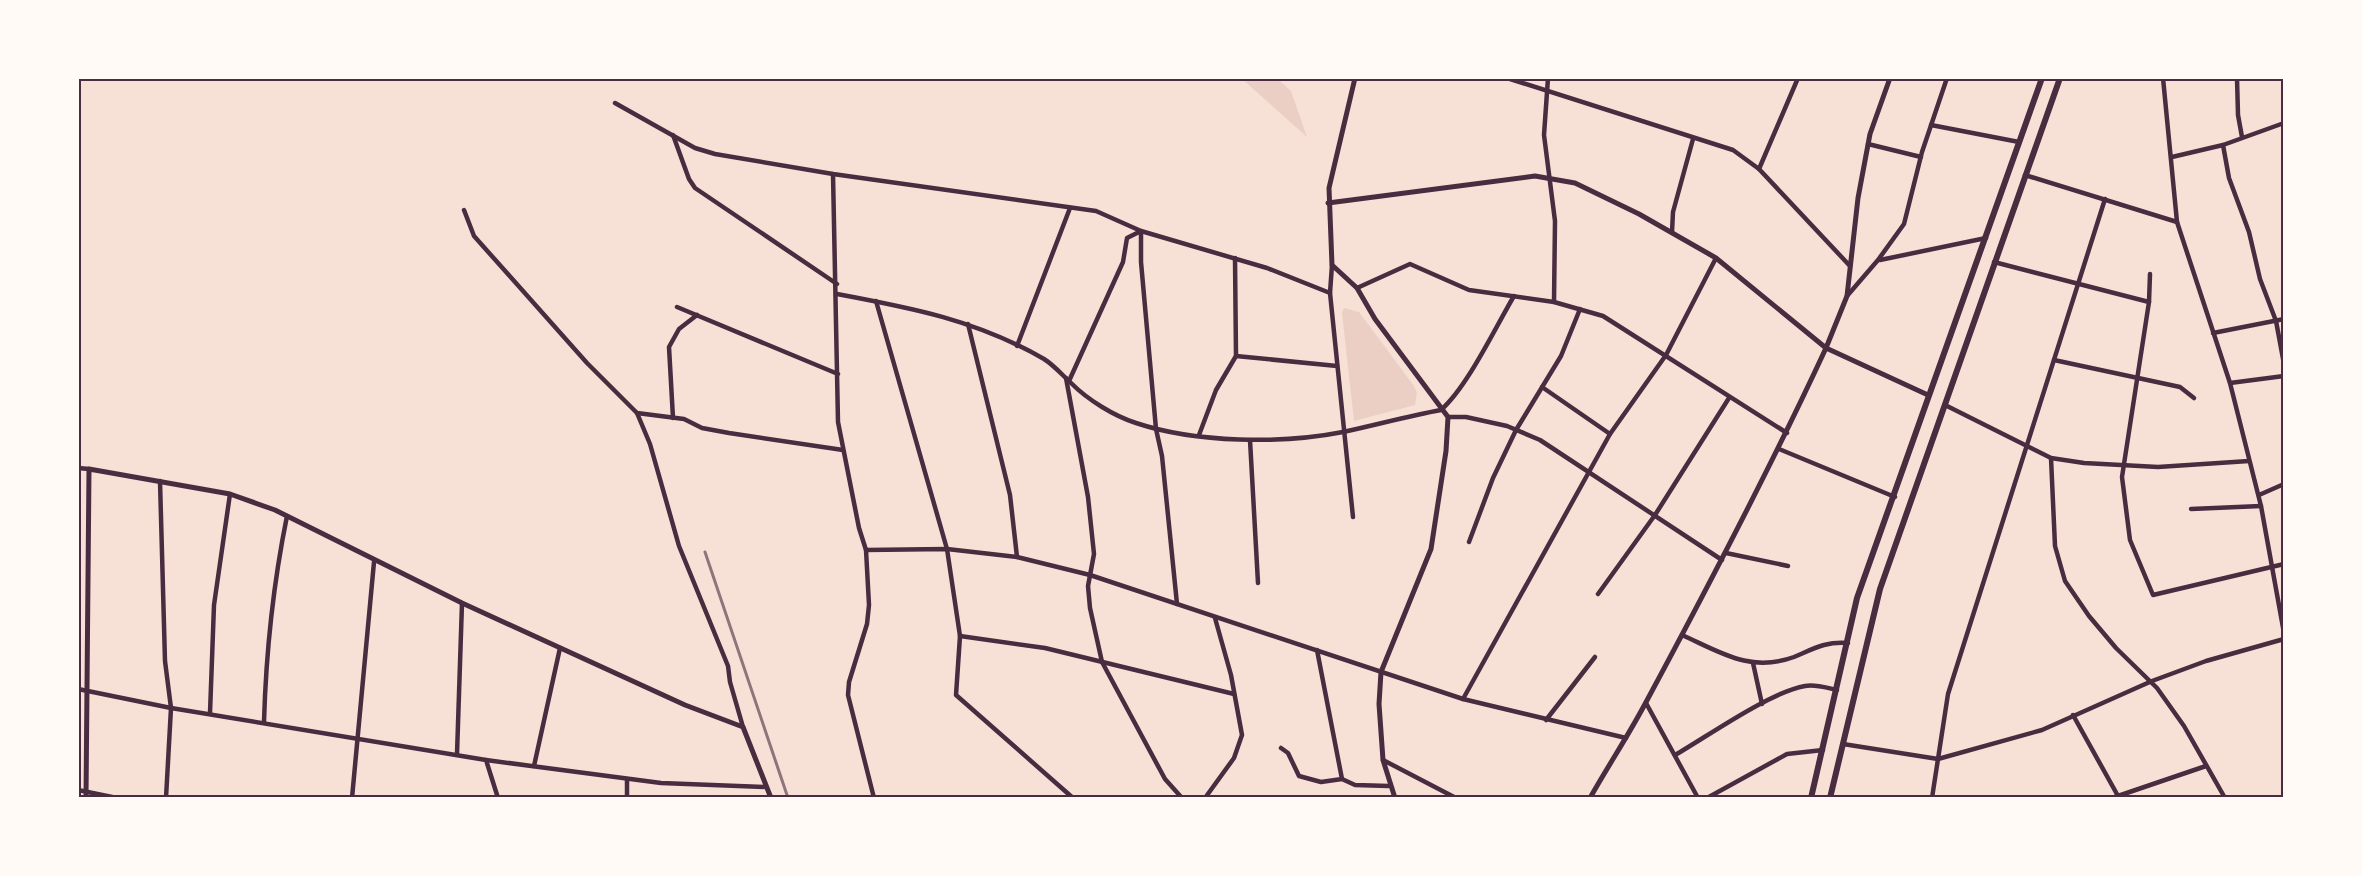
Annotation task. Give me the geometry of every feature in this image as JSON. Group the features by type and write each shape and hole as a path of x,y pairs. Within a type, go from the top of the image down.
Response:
{"main road":[{"path":"1810,798 1857,598 1895,498 1928,395 2042,78"},
{"path":"1830,798 1880,589 2060,78"}],"street":[{"path":"1353,516 1330,293 1332,265 1328,203 1332,169 1355,78"},
{"path":"1507,78 1733,150 1759,169 1850,266"},
{"path":"1548,78 1544,135 1554,221 1554,302"},
{"path":"1759,169 1798,78"},
{"path":"1590,798 1646,703 1726,553 1787,433 1826,348 1847,296 1868,144 1881,97 1890,78"},
{"path":"1847,296 1878,260 1904,224 1921,157 1947,78"},
{"path":"2163,78 2177,222 2230,383 2259,495 2284,633"},
{"path":"2237,78 2238,115 2242,137"},
{"path":"615,103 695,148 715,154 833,174 1096,211 1141,231 1235,258 1330,293"},
{"path":"2172,157 2223,146 2284,123"},
{"path":"1931,125 2019,142"},
{"path":"672,135 689,180 695,188 837,284"},
{"path":"1672,232 1673,212 1694,139"},
{"path":"1868,144 1921,157"},
{"path":"2223,146 2229,178 2249,232 2260,279 2276,321 2284,364"},
{"path":"833,174 837,284 837,404 843,450 867,550 869,614 849,682 848,695 874,798"},
{"path":"2025,175 2177,222"},
{"path":"1328,203 1522,177 1549,177 1575,183 1672,232 1716,258 1826,348 1928,395"},
{"path":"1932,798 1948,694 2105,198"},
{"path":"1017,346 1070,208"},
{"path":"464,210 474,236 587,363 637,412 650,444 679,546 728,666 730,682 743,727 771,798"},
{"path":"1069,381 1123,262 1127,238 1141,231"},
{"path":"1141,231 1141,262 1156,429 1162,456 1177,604"},
{"path":"1878,260 1986,238"},
{"path":"1199,435 1216,390 1236,356 1235,258"},
{"path":"1463,699 1610,434 1666,355 1716,258"},
{"path":"1994,262 2149,302"},
{"path":"1357,288 1410,264 1469,290 1554,302 1603,316 1787,433"},
{"path":"1332,265 1357,288 1375,319 1448,417 1486,421 1540,440 1588,474 1722,560"},
{"path":"2150,274 2149,302 2123,466 2130,540 2153,596 2284,564"},
{"path":"837,294 921,309 968,324 1045,360 1101,406 1134,422 1156,429 1250,440 1293,439 1344,432 1441,410 1449,403 1469,372 1514,296"},
{"path":"876,301 947,549 960,636 955,690 959,700 1073,798"},
{"path":"676,307 838,375"},
{"path":"1469,542 1493,478 1516,430 1561,356 1580,309"},
{"path":"673,418 669,347 679,329 697,315"},
{"path":"2213,333 2284,319"},
{"path":"968,324 1010,495 1017,557"},
{"path":"1236,356 1337,366"},
{"path":"2054,360 2180,387 2194,398"},
{"path":"1066,376 1069,404 1088,497 1094,554 1090,575 1090,608 1102,662 1165,779 1182,798"},
{"path":"2230,383 2284,376"},
{"path":"1542,387 1610,434"},
{"path":"1598,594 1655,515 1729,398"},
{"path":"1945,405 2051,458 2123,466 2158,467 2249,461"},
{"path":"637,412 673,418 729,433 843,450"},
{"path":"1395,798 1389,786 1383,760 1379,704 1382,672 1431,549 1446,451 1448,417"},
{"path":"1250,440 1258,583"},
{"path":"1779,449 1895,498"},
{"path":"2051,458 2055,546 2065,581 2089,616 2116,648 2152,681 2184,726 2225,798"},
{"path":"78,468 160,480 230,494 287,516 374,562 462,603 685,705 743,727"},
{"path":"86,795 89,469"},
{"path":"160,480 164,630 171,708 166,798"},
{"path":"2259,495 2284,484"},
{"path":"210,713 214,604 230,494"},
{"path":"2191,509 2261,506"},
{"path":"264,722 267,642 275,578 287,516"},
{"path":"867,550 947,549 1017,557 1090,575 1463,699 1626,738"},
{"path":"1726,553 1788,566"},
{"path":"352,798 374,562"},
{"path":"458,754 462,603"},
{"path":"1205,798 1223,776 1242,735 1215,618"},
{"path":"1682,634 1738,661 1753,663 1788,658 1824,643 1848,643"},
{"path":"960,636 1045,648 1234,693"},
{"path":"1843,744 1938,759 2042,730 2152,681 2284,639"},
{"path":"534,766 560,648"},
{"path":"1317,650 1342,779"},
{"path":"1546,720 1595,657"},
{"path":"1753,663 1762,704"},
{"path":"1675,755 1762,704 1805,686 1837,690"},
{"path":"78,689 171,708 534,766 627,779 766,787"},
{"path":"1646,703 1698,798"},
{"path":"2073,715 2115,797 2206,766"},
{"path":"1281,748 1288,753 1299,776 1321,782 1342,779 1355,785 1389,786"},
{"path":"1707,798 1787,754 1823,750"},
{"path":"486,759 498,798"},
{"path":"1383,760 1455,798"},
{"path":"627,779 627,798"},
{"path":"78,790 86,795 117,798"}],"shaded area":[{"path":"1241,78 1277,78 1291,91 1307,137"},
{"path":"1344,308 1359,312 1414,386 1417,393 1415,405 1354,421 1342,313"}],"railway":[{"path":"705,552 788,798"}]}
